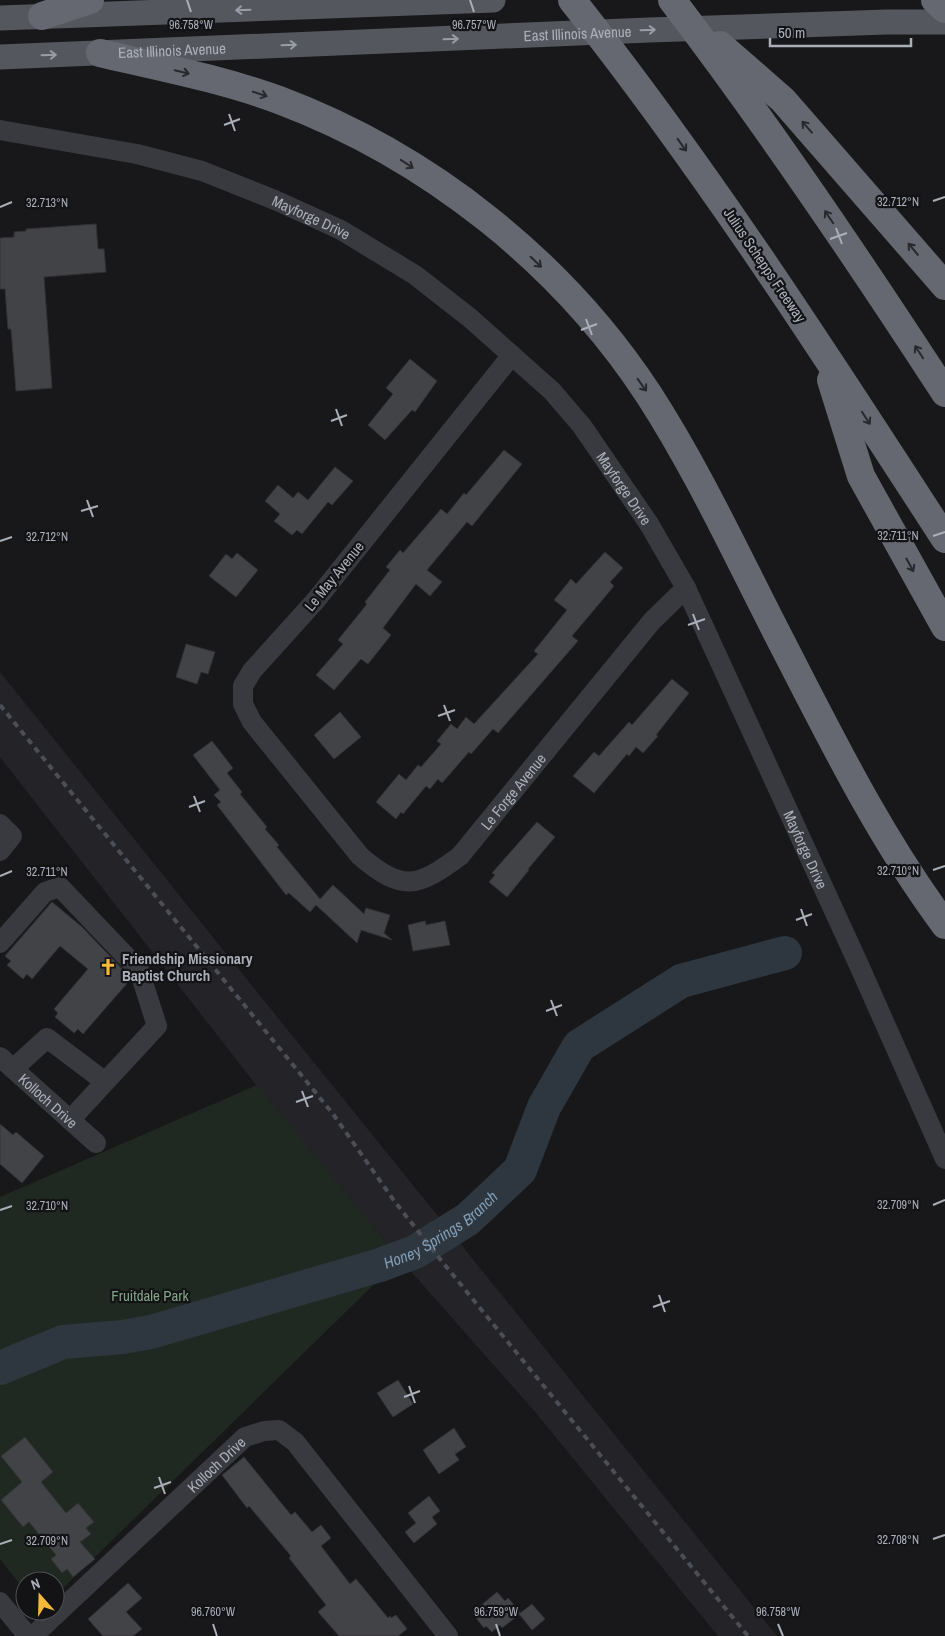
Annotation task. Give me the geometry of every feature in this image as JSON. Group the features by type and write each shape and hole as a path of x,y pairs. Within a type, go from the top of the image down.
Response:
{"highway":[{"path":"42,16 90,0"},
{"name":"Julius Schepps Freeway","path":"572,0 653,106 733,218 821,347 945,539"},
{"path":"934,0 945,9"},
{"path":"675,5 783,100 945,286"},
{"path":"675,5 748,102 836,227 945,393"},
{"path":"100,53 214,80 279,100 338,126 399,158 458,197 513,240 560,285 604,335 648,393 684,454 880,829 917,887 945,925"},
{"path":"821,347 862,476 945,627"}],"main road":[{"path":"0,18 492,0"},
{"name":"East Illinois Avenue","path":"0,57 649,30 887,22 945,22"}],"street":[{"name":"Mayforge Drive","path":"0,130 137,154 202,171 276,200 341,230 415,275 470,318 552,390 582,426 648,524 686,588 854,954 945,1159"},
{"name":"Le May Avenue","path":"317,803 252,722 243,704 243,686 252,671 316,600 512,355"},
{"name":"Le Forge Avenue","path":"317,803 360,856 377,871 399,881 418,882 437,873 460,856 652,622 686,588"},
{"path":"0,824 12,836 0,850"},
{"path":"0,942 45,892 60,887 139,970 157,1026 104,1081 70,1120"},
{"path":"7,1063 47,1038 104,1081"},
{"name":"Kolloch Drive","path":"7,1063 96,1143"},
{"name":"Kolloch Drive","path":"33,1636 245,1437 264,1431 279,1430 295,1442 448,1636"},
{"path":"0,1602 28,1636"}],"shaded area":[{"path":"0,672 777,1636 718,1636 536,1413 400,1259 257,1086 0,757"}],"green space":[{"name":"Fruitdale Park","path":"257,1085 400,1259 65,1586 65,1571 15,1571 15,1578 0,1559 0,1197"}],"building":[{"path":"96,224 98,249 104,249 106,272 44,277 52,388 16,391 11,329 8,329 5,289 0,289 0,238 14,237 14,232 26,231 26,229"},
{"path":"410,359 437,381 415,412 412,410 385,440 368,425 393,394 386,388"},
{"path":"504,450 522,464 472,526 467,522 427,570 442,582 430,596 416,584 383,628 391,635 368,664 361,659 334,690 316,675 343,644 338,640 367,604 365,602 390,570 386,567 400,550 403,553 441,509 447,514 464,493 466,495"},
{"path":"335,467 353,481 332,505 328,502 302,534 297,530 292,535 274,521 280,514 265,501 278,485 293,498 298,492 308,500"},
{"path":"605,552 623,568 610,582 614,586 572,636 578,641 498,733 493,729 471,754 469,752 442,783 438,779 430,789 426,786 403,814 401,812 396,819 376,802 399,774 406,780 418,765 421,767 441,744 437,741 451,724 457,729 466,717 474,724 538,654 534,651 567,610 554,600 571,579 576,584"},
{"path":"237,553 258,570 236,597 209,576 226,554 232,559"},
{"path":"186,644 215,652 208,674 201,672 197,684 176,677"},
{"path":"672,679 689,693 656,735 658,736 643,753 636,747 629,756 627,754 594,793 573,776 594,752 599,756 629,722 632,725"},
{"path":"340,712 361,737 334,759 314,735"},
{"path":"212,741 233,768 227,773 242,792 240,794 267,827 265,829 279,845 277,847 320,899 333,885 364,914 366,908 390,915 384,933 392,940 361,930 357,943 316,905 310,912 289,893 286,895 217,805 221,802 214,795 220,790 193,755"},
{"path":"537,822 555,837 507,897 489,882 495,875 492,873"},
{"name":"Friendship Missionary Baptist Church","path":"52,902 82,927 129,976 130,980 83,1034 78,1029 74,1033 55,1017 58,1013 54,1009 88,969 60,946 32,979 27,974 23,979 7,965 11,961 5,956"},
{"path":"425,921 426,925 445,921 450,945 413,951 408,925"},
{"path":"0,1124 13,1135 16,1132 44,1156 22,1183 0,1164"},
{"path":"398,1380 413,1404 393,1417 377,1393"},
{"path":"454,1428 466,1447 455,1454 459,1460 439,1474 423,1450"},
{"path":"25,1437 53,1472 41,1482 66,1513 78,1503 94,1522 86,1528 91,1534 80,1542 95,1559 73,1577 67,1569 60,1571 51,1559 56,1555 29,1522 23,1527 1,1500 22,1482 1,1456"},
{"path":"244,1457 291,1515 295,1512 312,1532 321,1525 331,1538 321,1546 350,1584 356,1579 388,1618 396,1615 407,1629 398,1636 339,1636 318,1612 326,1605 289,1558 291,1556 249,1506 247,1508 222,1475"},
{"path":"429,1496 440,1511 432,1517 437,1524 414,1543 405,1532 416,1523 408,1513"},
{"path":"128,1583 142,1598 126,1612 142,1629 133,1636 103,1636 88,1619"},
{"path":"497,1592 505,1601 508,1598 521,1613 502,1628 500,1625 492,1632 486,1626 484,1628 472,1613"},
{"path":"532,1604 545,1619 532,1630 519,1614"}],"waterway":[{"name":"Honey Springs Branch","path":"0,1368 63,1342 123,1337 151,1332 380,1265 415,1252 468,1219 520,1170 544,1107 579,1046 681,981 785,953"}],"railway":[{"path":"0,705 333,1114 395,1202 440,1259 748,1636"}],"place":[{"name":"Friendship Missionary Baptist Church","path":"108,967"}]}
